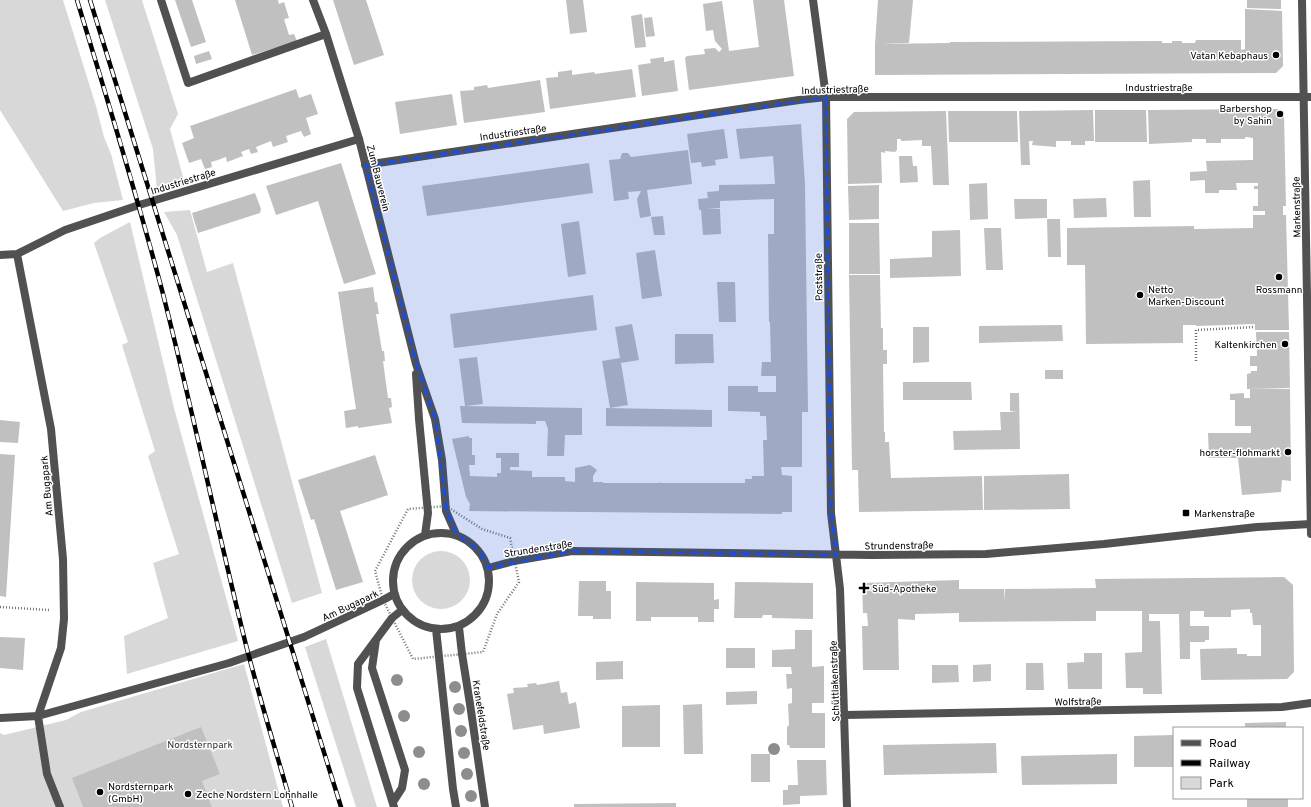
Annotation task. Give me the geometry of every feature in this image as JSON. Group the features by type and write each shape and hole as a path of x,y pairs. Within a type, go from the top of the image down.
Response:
{"street":[{"path":"161,0 188,83 326,34"},
{"name":"Zum Bauverein","path":"313,0 326,34 359,139 416,364 435,419 439,435 442,460 446,511 456,534"},
{"name":"Poststraße","path":"813,0 826,97 832,513 837,555"},
{"name":"Markenstraße","path":"1302,0 1308,96 1311,534"},
{"name":"Industriestraße","path":"365,165 826,97 1308,96"},
{"name":"Industriestraße","path":"17,254 66,230 139,205 359,139"},
{"path":"0,255 17,254"},
{"name":"Am Bugapark","path":"17,254 51,429 63,559 64,611 60,648 38,716 47,774 60,807"},
{"name":"Zum Bauverein","path":"416,364 419,419 428,507 425,535"},
{"name":"Strundenstraße","path":"488,568 514,561 572,551 837,555 986,554 1104,544 1258,527 1311,524"},
{"path":"438,532 456,534 469,542 479,551 488,568 488,589 483,604 475,616 469,621 459,627 444,630 427,627 410,618 397,603 394,594 393,579 396,567 400,557 408,546 425,535 438,532"},
{"name":"Schüttlakenstraße","path":"837,555 840,589 847,807"},
{"name":"Am Bugapark","path":"0,718 38,716 229,663 304,637 394,594"},
{"path":"394,805 357,688 358,664 392,618 402,610"},
{"name":"Kranefeldstraße","path":"459,627 485,807"},
{"path":"436,629 456,807"},
{"path":"377,637 372,668 405,770 402,788 394,805"},
{"name":"Wolfstraße","path":"845,715 1282,707 1311,703"}],"path":[{"path":"1196,362 1196,330 1255,328"},
{"path":"446,506 482,529 510,538 519,582 497,614 483,652 413,659 383,600 375,571 408,509 446,506"},
{"path":"0,607 64,611"}],"highlighted area":[{"path":"826,97 831,513 837,555 572,551 488,568 479,551 456,534 446,511 435,419 416,364 365,165"}],"green space":[{"path":"0,0 63,0 96,106 104,137 111,154 123,200 94,203 63,211 0,110"},
{"path":"105,0 142,0 178,114 170,129 183,177 157,190 153,149"},
{"path":"190,210 207,272 233,263 322,593 292,603 177,235 164,212"},
{"path":"130,222 174,408 238,641 127,674 124,636 168,618 153,563 179,554 148,456 155,451 122,345 128,342 94,243 100,238"},
{"path":"435,551 447,551 462,559 470,574 470,586 462,601 447,609 435,609 420,601 412,586 412,574 420,559"},
{"path":"326,639 377,807 356,807 305,647"},
{"name":"Nordsternpark","path":"244,664 283,807 0,807 0,733 4,735 66,720 81,712"}],"building":[{"path":"175,0 192,0 206,42 191,47"},
{"path":"235,0 278,0 279,4 284,2 289,18 284,19 289,35 294,34 297,41 252,55"},
{"path":"333,0 366,0 384,55 354,65"},
{"path":"566,0 583,0 587,32 570,34"},
{"path":"753,0 784,0 794,76 689,90 685,58 687,56 705,54 704,49 715,48 719,52 722,49 715,41 713,30 706,31 703,4 722,1 729,51 759,47"},
{"path":"878,0 913,0 909,43 882,44 950,42 1162,41 1162,43 1182,41 1182,43 1195,43 1196,40 1241,40 1241,50 1245,49 1245,9 1282,11 1283,66 1276,73 875,75 875,44"},
{"path":"1247,0 1281,0 1281,9 1247,8"},
{"path":"642,14 646,47 635,48 631,16"},
{"path":"652,17 655,36 646,37 644,18"},
{"path":"209,51 212,59 196,64 194,56"},
{"path":"664,57 664,62 674,60 678,91 642,96 638,65 651,63 650,59"},
{"path":"632,69 636,97 550,109 546,78 558,77 558,72 572,70 572,75 594,72 595,74"},
{"path":"540,80 545,112 464,123 460,91 474,90 474,87 487,85 488,88"},
{"path":"296,89 299,98 311,94 318,114 306,118 311,134 304,137 301,131 286,136 288,142 273,147 271,141 256,147 258,152 251,154 249,149 241,152 243,156 227,162 226,157 211,162 212,167 205,169 201,159 189,163 182,143 194,138 190,126"},
{"path":"452,94 457,125 400,134 395,102"},
{"path":"1278,109 1284,115 1286,206 1283,206 1283,215 1286,215 1289,330 1255,330 1255,324 1183,325 1183,343 1086,344 1085,265 1067,265 1067,228 1194,226 1194,229 1253,228 1253,215 1265,215 1265,211 1253,211 1253,206 1258,206 1258,189 1254,189 1254,186 1258,186 1258,183 1236,183 1237,190 1219,190 1219,193 1205,193 1205,180 1190,181 1190,172 1207,171 1206,161 1253,160 1253,138 1246,137 1244,139 1221,139 1221,143 1206,143 1206,139 1192,139 1192,142 1149,144 1148,110"},
{"path":"1093,110 1094,141 1085,141 1085,145 1071,145 1071,141 1056,141 1056,147 1032,145 1033,141 1029,141 1030,165 1021,165 1019,111"},
{"path":"1095,110 1146,110 1147,142 1095,142"},
{"path":"946,111 949,185 933,185 931,146 922,146 922,140 901,141 901,139 897,139 897,150 895,152 881,152 882,183 848,184 847,119 854,112"},
{"path":"948,111 1017,111 1018,142 949,142"},
{"path":"801,124 805,184 808,412 802,412 802,467 781,467 782,475 792,476 792,512 782,512 782,514 469,511 470,504 466,497 452,439 469,436 469,438 472,438 472,455 475,455 475,465 469,465 470,476 497,477 497,473 501,473 501,458 496,458 496,453 519,453 519,467 510,467 510,470 532,471 532,477 565,477 565,481 575,482 575,468 590,465 597,470 593,476 593,482 603,483 745,483 745,479 752,479 752,476 764,476 763,440 767,440 766,416 760,416 760,412 728,411 728,386 758,386 758,392 776,392 776,376 761,376 762,362 771,362 768,234 774,234 774,199 720,201 720,208 707,209 720,209 721,234 703,235 701,210 699,210 698,199 708,198 707,192 719,191 719,185 775,184 773,156 740,159 736,129"},
{"path":"724,129 728,158 715,160 716,165 702,167 701,162 691,163 687,134"},
{"path":"688,150 692,184 647,190 651,216 640,218 637,199 641,191 628,192 629,199 614,201 609,160 620,159 622,153 628,153 631,157"},
{"path":"899,156 912,156 913,166 917,166 918,182 900,183"},
{"path":"341,163 376,274 344,284 318,201 276,215 266,186"},
{"path":"589,163 593,193 427,216 422,186"},
{"path":"1150,180 1151,217 1134,217 1133,181"},
{"path":"987,183 988,219 970,220 969,184"},
{"path":"879,185 879,219 849,220 848,186"},
{"path":"255,193 261,209 260,213 198,233 192,213"},
{"path":"1106,198 1107,217 1074,218 1073,199"},
{"path":"1014,199 1047,199 1047,218 1015,219"},
{"path":"663,216 665,235 654,235 651,217"},
{"path":"1047,219 1060,219 1061,257 1048,257"},
{"path":"579,221 586,274 568,277 561,224"},
{"path":"849,223 879,223 880,274 849,274"},
{"path":"984,228 1001,228 1003,270 986,270"},
{"path":"960,230 961,276 890,278 890,259 932,257 932,231"},
{"path":"655,250 662,296 642,299 636,253"},
{"path":"849,275 880,275 883,350 887,350 887,364 883,364 884,432 885,442 889,442 891,478 982,476 983,510 859,512 858,470 852,470"},
{"path":"717,282 735,282 736,322 719,322"},
{"path":"373,287 375,302 377,302 379,314 376,314 382,351 384,351 385,361 383,361 388,398 391,398 392,407 389,408 392,423 358,428 358,426 346,428 344,411 356,409 338,292"},
{"path":"593,295 597,330 454,348 450,314"},
{"path":"632,324 639,360 621,363 628,405 610,408 602,361 620,358 615,327"},
{"path":"1062,325 1063,341 979,343 979,326"},
{"path":"913,327 929,327 929,362 913,363"},
{"path":"1256,332 1289,332 1290,388 1247,389 1247,374 1251,373 1251,371 1257,371 1257,366 1250,366 1250,356 1257,356"},
{"path":"675,334 713,334 714,363 675,364"},
{"path":"477,357 483,404 465,406 459,359"},
{"path":"1045,370 1063,370 1063,379 1045,379"},
{"path":"903,382 971,382 972,400 903,400"},
{"path":"1250,389 1290,389 1291,481 1282,480 1281,492 1242,495 1238,458 1209,458 1208,433 1251,433 1251,426 1235,426 1235,400 1230,400 1230,394 1244,393 1244,398 1250,398"},
{"path":"1010,393 1019,393 1020,449 954,450 953,431 1001,430 1000,412 1017,412 1010,411"},
{"path":"460,406 582,408 582,435 565,435 564,456 547,456 548,429 545,421 536,421 536,424 462,423"},
{"path":"606,408 712,410 712,427 606,426"},
{"path":"0,420 20,422 18,443 0,442"},
{"path":"0,454 15,455 6,597 0,596"},
{"path":"375,455 388,495 340,511 363,582 336,590 314,519 311,520 298,480"},
{"path":"1069,474 1070,509 984,510 984,476"},
{"path":"1284,577 1293,585 1294,672 1287,679 1201,680 1200,649 1237,648 1237,654 1261,656 1261,625 1253,625 1252,613 1250,613 1250,609 1231,610 1231,617 1204,617 1204,611 1190,611 1190,626 1209,626 1209,640 1205,640 1205,642 1190,642 1190,659 1180,659 1179,614 1149,614 1149,621 1160,621 1162,694 1143,694 1143,688 1126,688 1125,653 1142,652 1142,611 1096,611 1096,621 959,622 959,613 915,614 915,620 898,619 899,670 863,670 862,626 868,626 867,613 863,613 862,583 959,580 959,589 1004,589 1005,602 1005,589 1096,588 1095,579"},
{"path":"579,581 606,581 606,591 611,591 611,619 593,619 593,616 578,616"},
{"path":"636,582 714,583 714,600 719,599 719,609 714,609 714,622 698,622 698,617 651,617 651,621 636,621"},
{"path":"735,582 813,583 813,619 772,618 772,615 763,615 762,618 734,618"},
{"path":"795,630 812,630 812,667 824,666 824,703 812,703 812,713 825,713 825,748 790,748 789,745 787,745 787,727 789,725 788,704 792,703 792,688 787,689 786,674 792,674 791,667 772,667 772,650 795,649"},
{"path":"0,637 25,638 23,670 0,668"},
{"path":"726,648 755,648 755,668 726,668"},
{"path":"1084,653 1102,653 1102,689 1068,689 1067,663 1084,662"},
{"path":"623,661 623,679 596,680 596,662"},
{"path":"1026,663 1043,663 1044,690 1026,690"},
{"path":"991,664 991,681 973,682 973,665"},
{"path":"932,665 958,665 959,682 932,683"},
{"path":"559,681 561,693 567,692 569,704 576,702 580,728 544,734 543,725 513,730 507,694 514,693 513,688 528,687 527,684 536,683 537,685"},
{"path":"757,691 757,704 726,705 726,692"},
{"path":"702,704 703,754 684,754 683,705"},
{"path":"660,705 660,747 622,747 622,706"},
{"path":"1286,722 1286,727 1245,727 1245,723"},
{"path":"201,727 220,774 202,781 212,807 83,807 72,778"},
{"path":"1173,735 1173,767 1134,767 1134,736"},
{"path":"996,743 997,773 884,775 883,745"},
{"path":"751,754 770,754 770,782 751,782"},
{"path":"1117,754 1117,784 1022,785 1021,756"},
{"path":"797,760 826,760 827,795 800,796 800,804 783,805 783,790 788,790 788,785 798,785"},
{"path":"1247,799 1288,799 1288,807 1247,807"},
{"path":"676,803 676,807 574,807 574,804"}],"railway":[{"path":"77,0 111,110 163,294 244,637 292,807"},
{"path":"90,0 341,807"}],"place":[{"name":"Vatan Kebaphaus","path":"1276,55"},
{"name":"Barbershop by Sahin","path":"1280,114"},
{"name":"Rossmann","path":"1279,277"},
{"name":"Netto Marken-Discount","path":"1140,295"},
{"name":"Kaltenkirchen","path":"1285,344"},
{"name":"horster-flohmarkt","path":"1288,452"},
{"name":"Markenstraße","path":"1186,513"},
{"name":"Süd-Apotheke","path":"864,588"},
{"name":"Nordsternpark (GmbH)","path":"100,792"},
{"name":"Zeche Nordstern Lohnhalle","path":"188,794"}]}
